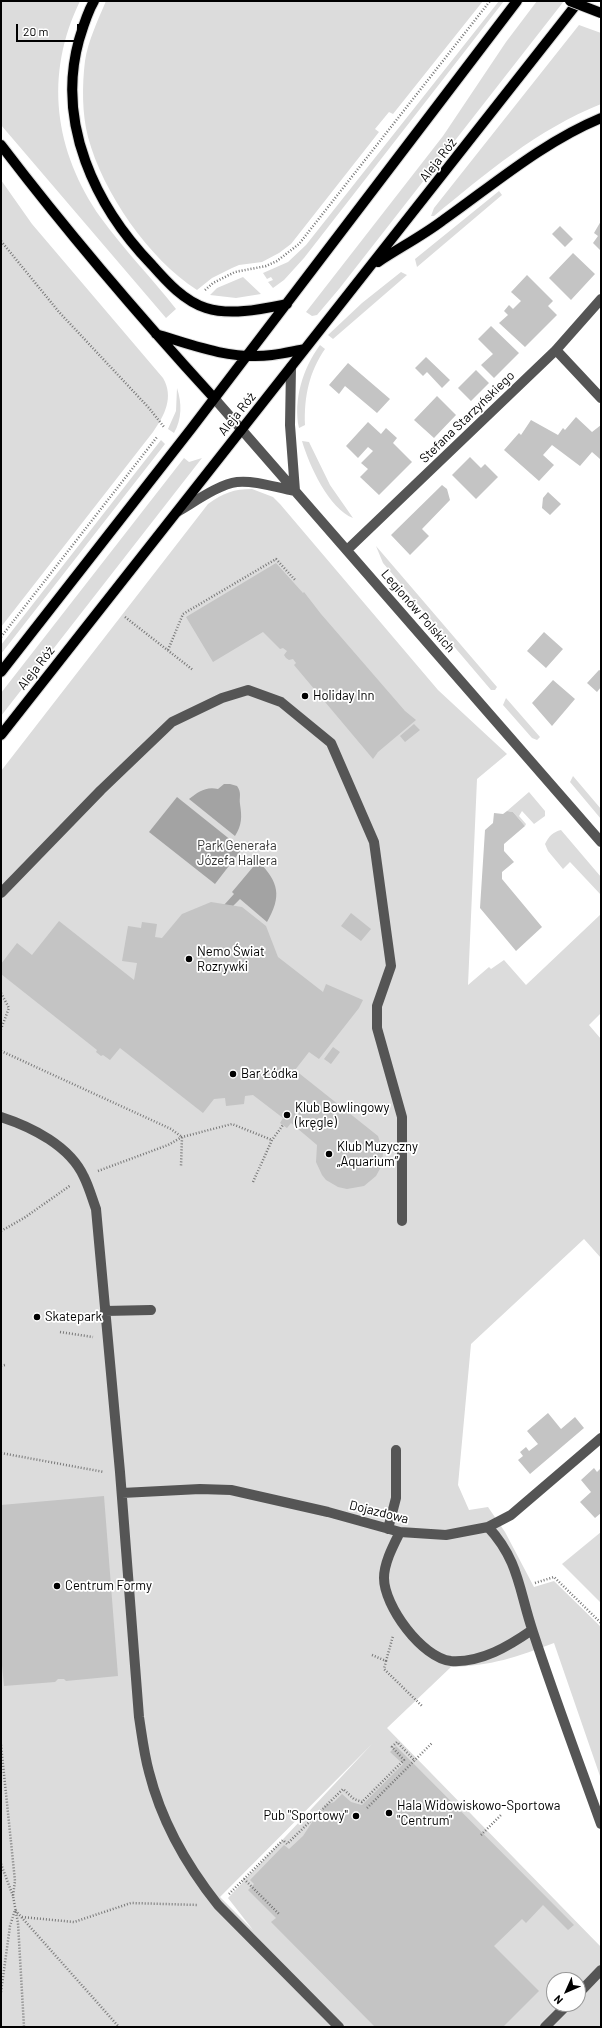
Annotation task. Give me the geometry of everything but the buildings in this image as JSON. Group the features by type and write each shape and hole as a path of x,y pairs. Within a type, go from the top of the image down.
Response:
{"main road":[{"path":"94,1 83,25 77,47 72,68 71,89 73,117 79,143 88,169 105,202 129,238 164,278 192,302 207,308 223,311 265,309 287,304 518,1"},
{"path":"570,1 601,13"},
{"name":"Aleja Róż","path":"1,734 173,514 372,266 579,1"},
{"path":"372,266 440,222 527,160 571,133 601,118"},
{"path":"1,145 46,204 156,334 214,398"},
{"name":"Aleja Róż","path":"1,672 287,304"},
{"path":"156,334 206,350 248,355 271,355 305,349"}],"street":[{"name":"Stefana Starzyńskiego","path":"346,550 556,350 601,299"},
{"path":"556,350 601,398"},
{"path":"173,514 224,486 237,482 295,491 290,425 291,367"},
{"name":"Legionów Polskich","path":"214,398 601,842"},
{"path":"1,893 101,790 172,722 222,698 248,690 281,702 331,743 374,842 391,966 377,1006 377,1028 402,1117 402,1221"},
{"path":"1,1117 27,1127 54,1143 76,1165 84,1176 96,1209 122,1493 139,1717 149,1774 165,1818 176,1842 204,1888 218,1905 339,2027"},
{"path":"105,1311 151,1310"},
{"name":"Dojazdowa","path":"122,1493 200,1489 231,1490 328,1512 400,1532 446,1535 488,1527 523,1506 601,1438"},
{"path":"388,1529 396,1498 396,1450"},
{"path":"488,1527 501,1541 512,1561 522,1588 532,1630 601,1824"},
{"path":"400,1532 387,1563 384,1585 390,1606 411,1634 422,1645 440,1658 450,1661 464,1660 498,1651 532,1630"},
{"path":"586,1986 601,1970"},
{"path":"545,2027 560,2012"}],"path":[{"path":"203,292 213,283 235,272 266,266 278,260 299,244 490,1"},
{"path":"1,240 59,312 164,427"},
{"path":"1,637 157,437"},
{"path":"168,650 183,614 276,559 296,581"},
{"path":"125,617 193,670"},
{"path":"1,992 9,1008 1,1028"},
{"path":"1,1051 171,1129 182,1137"},
{"path":"182,1137 232,1124 272,1140"},
{"path":"253,1182 272,1140 283,1125"},
{"path":"181,1166 182,1137"},
{"path":"60,1332 107,1338"},
{"path":"1,1366 6,1365"},
{"path":"1,1453 105,1472 120,1472"},
{"path":"537,1583 554,1577 601,1623"},
{"path":"394,1633 384,1670 422,1706"},
{"path":"372,1655 386,1660"},
{"path":"22,1917 74,1922 131,1903 218,1905 283,1840 287,1844 343,1789 354,1799 362,1802 404,1760 392,1747 397,1742 415,1760"},
{"path":"368,1808 432,1743"},
{"path":"1,1745 15,1880 13,1896"},
{"path":"481,1835 502,1814"},
{"path":"1,1864 13,1896 18,1923 24,2027"},
{"path":"244,1879 276,1909 279,1914"},
{"path":"15,1910 119,2027"},
{"path":"1,1992 10,1926 15,1910"}],"green space":[{"path":"1,1 80,1 69,29 61,57 58,85 59,112 64,139 73,166 85,192 101,218 176,309 166,318 1,125"},
{"path":"106,1 483,1 393,114 389,112 375,129 379,132 291,244 279,253 262,262 239,265 232,268 212,278 197,290 179,277 162,261 145,243 130,223 116,202 105,180 95,158 88,137 83,99 83,80 86,53"},
{"path":"499,1 504,1 304,258 284,280 273,288 268,282 273,280 271,277 267,279 263,273 288,262 306,245"},
{"path":"537,1 564,1 339,289 317,315 312,316 306,312 443,136 506,42"},
{"path":"579,25 601,33 601,104 578,114 534,139 473,184 434,216 431,216 434,208"},
{"path":"1,180 32,224 163,378 168,392 168,399 167,406 153,432 1,627"},
{"path":"499,191 502,195 417,267 415,259"},
{"path":"401,272 407,275 333,339 328,335 362,303"},
{"path":"243,277 261,294 236,298 210,295 217,288"},
{"path":"320,345 325,349 311,376 305,405 305,425 299,428 297,406 301,385 304,374"},
{"path":"177,388 180,399 180,417 174,433 168,429 176,411"},
{"path":"161,440 165,444 1,654 1,645"},
{"path":"302,441 309,442 330,485 353,518 336,506 328,496 315,474"},
{"path":"184,458 189,462 202,458 1,716 1,693"},
{"name":"Park Generała Józefa Hallera","path":"252,489 273,497 438,690 507,754 477,779 468,985 489,967 491,969 504,960 526,985 601,914 601,1013 589,1025 601,1039 601,1258 584,1239 471,1344 458,1485 469,1510 488,1507 505,1532 534,1587 554,1581 601,1627 601,1779 554,1643 504,1660 479,1665 451,1667 387,1728 601,1947 601,2027 1,2027 1,771 208,504 229,492","holes":["372,1744 228,1898 253,1930 220,1897"]},
{"path":"376,546 497,687 495,690 491,690 383,563"},
{"path":"506,698 540,737 537,740 532,738 503,705"},
{"path":"573,776 601,809 601,819 570,782"},
{"path":"529,792 545,811 545,816 534,824 522,811 519,816 526,824 525,826 513,812 507,811"},
{"path":"561,830 601,877 601,895 570,862 563,869 548,851 545,844 553,833"},
{"path":"601,1532 601,1603 562,1564"}],"shaded area":[{"path":"224,784 237,786 240,795 241,821 235,836 189,799 202,790 210,788 218,789"},
{"path":"177,797 242,849 215,884 149,832"},
{"path":"258,861 270,876 276,890 275,904 267,922 240,899 233,906 224,905 234,894 232,892"}],"place":[{"name":"Holiday Inn","path":"305,696"},
{"name":"Nemo Świat Rozrywki","path":"189,959"},
{"name":"Bar Łódka","path":"233,1074"},
{"name":"Klub Bowlingowy (kręgle)","path":"287,1115"},
{"name":"Klub Muzyczny „Aquarium”","path":"329,1154"},
{"name":"Skatepark","path":"37,1317"},
{"name":"Centrum Formy","path":"57,1586"},
{"name":"Hala Widowiskowo-Sportowa \"Centrum\"","path":"389,1813"},
{"name":"Pub \"Sportowy\"","path":"356,1816"}]}
